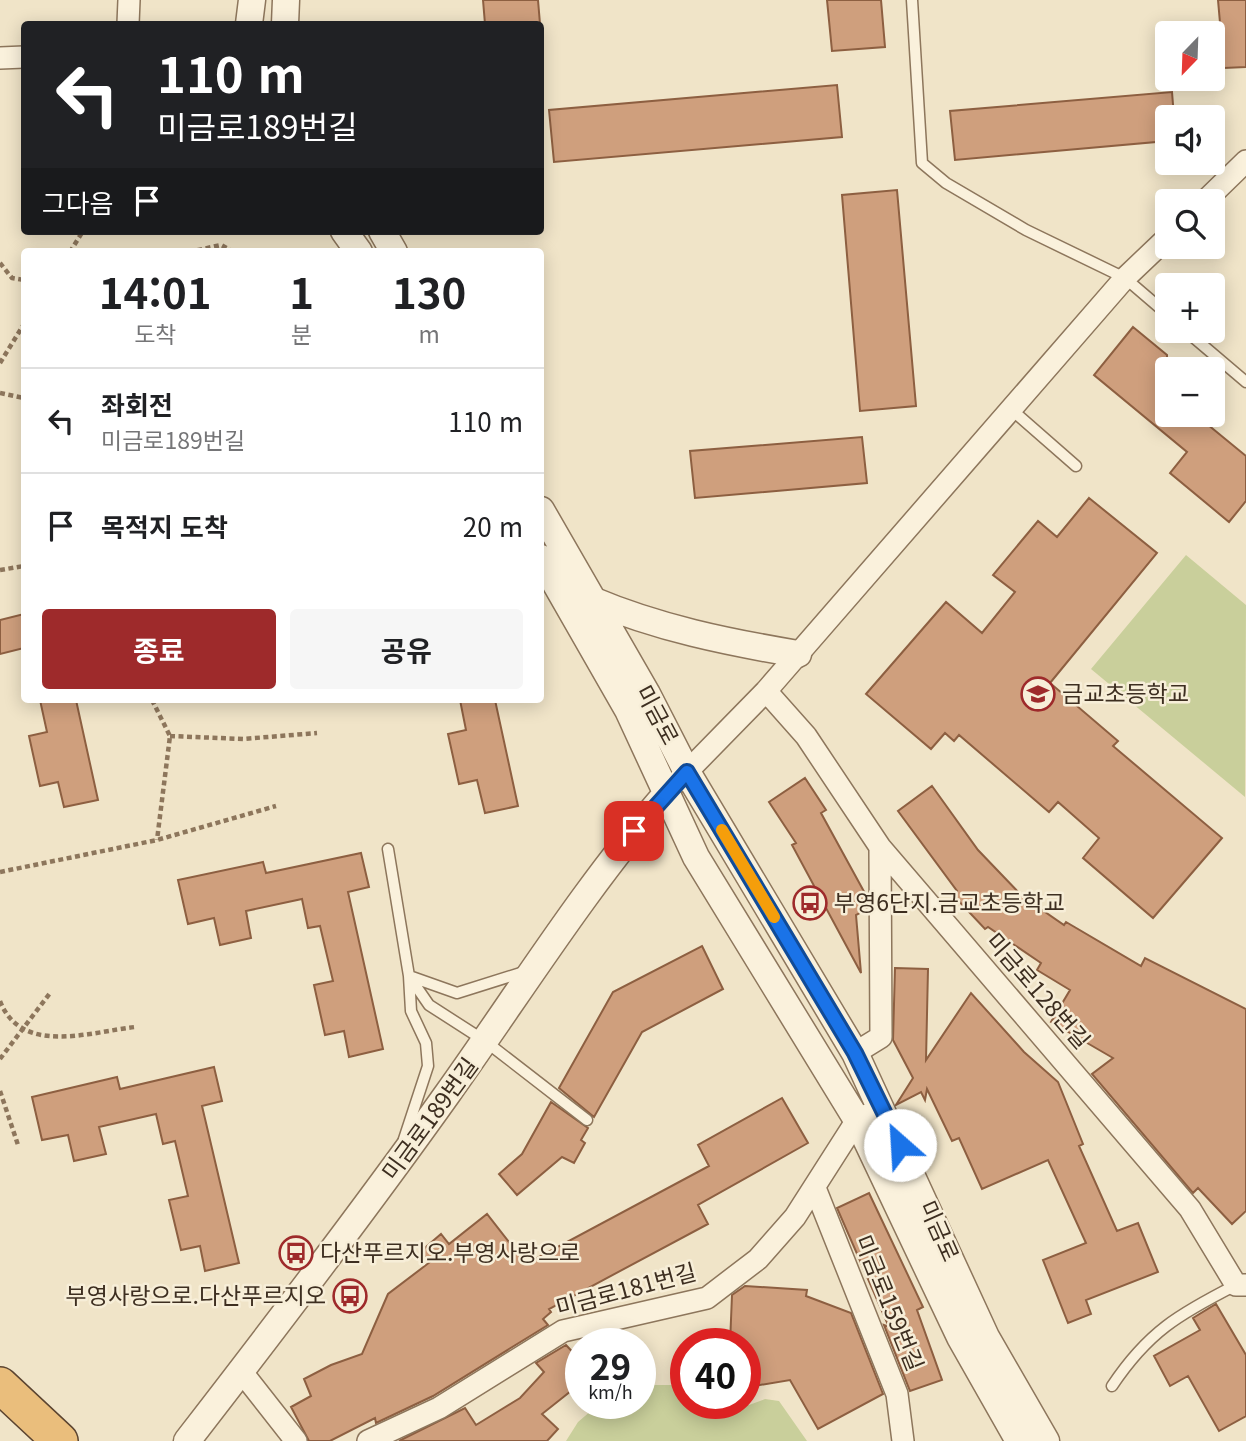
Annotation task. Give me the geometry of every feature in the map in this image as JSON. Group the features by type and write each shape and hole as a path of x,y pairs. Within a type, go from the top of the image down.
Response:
{"highway":[{"path":"0,1385 60,1441"}],"street":[{"path":"128,21 129,0"},
{"path":"249,21 252,0"},
{"path":"285,21 286,0"},
{"path":"0,58 21,57"},
{"path":"1217,189 1246,161"},
{"path":"667,793 765,691 1125,278 1155,249"},
{"name":"미금로","path":"544,515 647,694 687,772 855,1053 986,1337 1046,1441"},
{"name":"미금로","path":"544,563 628,710 696,857 858,1120 960,1337 1019,1441"},
{"path":"592,600 638,620 720,640 798,654"},
{"name":"미금로128번길","path":"765,691 806,736 880,847 1190,1209 1241,1285"},
{"name":"미금로189번길","path":"187,1441 393,1171 533,968 634,831 667,793"},
{"path":"855,1053 881,1037 880,847"},
{"path":"858,1120 882,1108"},
{"name":"미금로181번길","path":"368,1441 439,1408 563,1331 707,1298 758,1259 795,1217 858,1120"},
{"name":"미금로159번길","path":"815,1188 897,1394 903,1441"},
{"path":"241,1371 296,1441"}],"lane":[{"path":"912,0 922,163 946,183 1026,230 1125,278 1155,304"},
{"path":"1200,343 1246,382"},
{"path":"1012,410 1076,466"},
{"path":"388,849 409,976 411,1011 426,1043 428,1066 393,1171"},
{"path":"409,976 457,993 480,988 533,968"},
{"path":"409,976 429,1005 485,1041 587,1120"},
{"path":"1112,1386 1133,1354 1182,1312 1241,1285"}],"path":[{"path":"207,248 220,245 226,248"},
{"path":"0,262 12,278 21,280"},
{"path":"0,363 21,329"},
{"path":"0,393 21,397"},
{"path":"0,570 21,566"},
{"path":"154,703 170,736 157,840"},
{"path":"170,736 243,739 317,733"},
{"path":"0,872 157,840 276,806"},
{"path":"0,1059 50,993"},
{"path":"0,1002 6,1017 22,1030 41,1037 135,1027"},
{"path":"0,1090 18,1145"}],"green space":[{"path":"1186,555 1246,605 1245,797 1091,669"},
{"path":"656,1385 670,1385 670,1419 761,1419 761,1400 779,1401 807,1441 566,1441 582,1419 656,1419"}],"building":[{"path":"483,0 538,0 540,21 485,21"},
{"path":"827,0 881,0 885,47 832,51"},
{"path":"1218,0 1246,0 1246,67 1225,68 1225,21 1220,21"},
{"path":"837,85 842,137 554,162 549,110"},
{"path":"1172,92 1173,105 1155,105 1155,142 955,160 950,111"},
{"path":"897,190 916,406 860,411 842,195"},
{"path":"1133,327 1167,355 1155,357 1155,426 1094,375"},
{"path":"1157,427 1211,427 1246,456 1246,501 1229,522 1170,473 1187,452"},
{"path":"862,437 867,483 695,498 690,451"},
{"path":"1089,498 1157,553 1050,683 1118,741 1113,746 1222,838 1153,918 1083,858 1099,838 1058,802 1049,812 959,735 954,741 945,733 931,749 866,694 946,602 982,633 1015,592 993,575 1038,521 1057,537"},
{"path":"21,615 21,649 0,654 0,620"},
{"path":"41,703 77,703 98,800 64,807 58,782 40,786 29,736 47,732"},
{"path":"461,703 496,703 518,806 485,813 477,780 459,784 448,734 466,730"},
{"path":"805,778 826,810 821,813 867,897 867,909 856,915 861,973 792,845 796,843 769,802"},
{"path":"932,786 978,850 1022,896 1064,925 1066,922 1141,966 1145,958 1246,1009 1246,1211 1232,1224 1198,1188 1193,1193 1092,1074 1113,1058 1051,1022 1070,990 1037,970 1041,963 988,927 985,929 953,895 957,891 898,811"},
{"path":"361,853 369,887 348,892 383,1049 349,1057 344,1031 325,1035 314,985 333,981 320,926 308,928 302,899 246,911 251,938 220,945 214,918 188,924 178,880 263,862 266,873"},
{"path":"702,946 723,989 642,1032 594,1117 559,1088 613,992"},
{"path":"895,968 928,969 926,1060 971,993 1024,1052 1058,1082 1083,1144 1079,1146 1117,1231 1138,1223 1158,1272 1086,1300 1091,1314 1068,1323 1043,1260 1086,1243 1048,1160 982,1189 959,1138 952,1141 927,1089 925,1100 921,1092 896,1105 913,1078 893,1040"},
{"path":"214,1067 222,1101 202,1106 239,1263 205,1271 200,1246 181,1250 169,1200 188,1196 175,1141 163,1144 156,1114 99,1127 106,1154 74,1161 68,1135 42,1140 32,1097 117,1077 120,1089"},
{"path":"782,1098 808,1143 698,1205 708,1224 549,1309 551,1312 543,1319 548,1325 433,1396 376,1423 375,1418 330,1441 309,1441 291,1407 311,1396 304,1379 331,1365 362,1354 388,1294 430,1262 420,1252 441,1234 449,1244 487,1214 526,1264 709,1166 698,1145"},
{"path":"551,1102 588,1128 581,1140 585,1143 574,1163 562,1157 517,1195 499,1174 522,1154"},
{"path":"869,1193 923,1307 917,1310 942,1380 910,1391 884,1325 889,1327 837,1208"},
{"path":"745,1286 807,1290 806,1296 851,1313 883,1394 818,1429 790,1380 761,1385 761,1328 731,1328 732,1295"},
{"path":"1216,1304 1246,1355 1246,1416 1219,1431 1188,1376 1170,1386 1154,1356 1200,1330 1193,1318"},
{"path":"565,1346 565,1396 542,1414 558,1429 547,1441 399,1441 465,1408 476,1425 520,1398 544,1372 536,1363"}],"slow traffic":[{"path":"722,830 774,917"}],"place":[{"name":"금교초등학교","path":"1038,694"},
{"name":"부영6단지.금교초등학교","path":"810,903"},
{"name":"다산푸르지오.부영사랑으로","path":"296,1253"},
{"name":"부영사랑으로.다산푸르지오","path":"350,1296"}],"route":[{"path":"634,831 687,772 855,1053 900,1145"}]}
